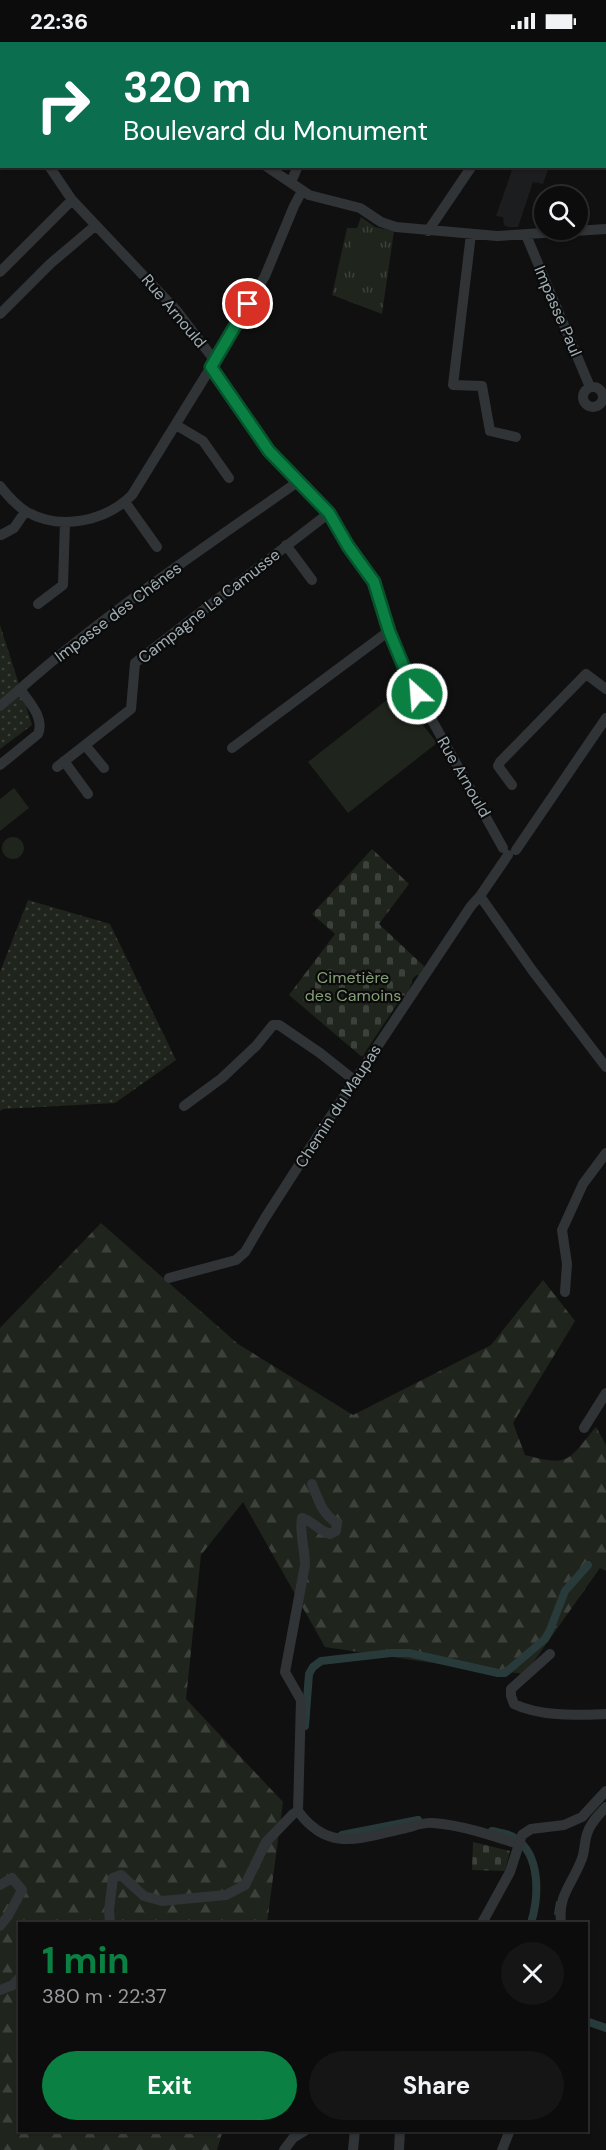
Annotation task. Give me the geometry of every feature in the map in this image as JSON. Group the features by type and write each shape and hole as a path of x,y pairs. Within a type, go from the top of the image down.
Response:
{"street":[{"path":"269,168 314,197 360,208 381,222 396,227 471,234 526,235 606,229"},
{"path":"291,182 297,168"},
{"path":"428,231 471,168"},
{"name":"Rue Arnould","path":"51,170 72,200 177,311 269,451 329,513 348,546 374,582 389,631 408,677 496,834 512,846"},
{"path":"0,486 26,512 40,518 65,522 102,516 125,502 136,489 176,425 265,276 294,206 303,191"},
{"path":"0,272 72,200"},
{"path":"0,314 50,264 96,225"},
{"path":"471,234 453,386 482,386 490,430 516,436"},
{"name":"Impasse Paul","path":"526,235 590,387"},
{"path":"176,425 203,441 229,478"},
{"name":"Impasse des Chênes","path":"0,706 41,670 176,567 299,481"},
{"path":"125,502 157,546"},
{"path":"1,535 14,528 26,512"},
{"name":"Campagne La Camusse","path":"88,794 60,764 130,709 135,663 329,513"},
{"path":"38,604 63,585 65,522"},
{"path":"286,545 312,580"},
{"path":"232,748 389,631"},
{"path":"512,785 498,766 586,674 606,689"},
{"path":"0,765 41,729 38,716 20,689"},
{"name":"Chemin du Maupas","path":"169,1278 236,1260 245,1252 354,1080 471,906 606,718"},
{"path":"85,745 104,768"},
{"path":"480,896 536,976 606,1067"},
{"path":"184,1106 222,1078 256,1046 273,1025 279,1025 354,1080"},
{"path":"565,1292 567,1264 562,1230 583,1184 606,1153"},
{"path":"584,1428 606,1393"},
{"path":"312,1484 324,1512 328,1518 337,1523 336,1531 330,1534 324,1532 310,1520 302,1518 300,1525 305,1549 305,1565 285,1672 301,1700 298,1811 308,1824 323,1836 340,1839 358,1838 431,1823 519,1842"},
{"path":"550,1653 511,1689 514,1704 523,1709 555,1713 606,1714"},
{"path":"483,1922 510,1872 519,1842 531,1829 564,1825 582,1817 606,1791"},
{"path":"561,1922 560,1909 563,1897 582,1860 587,1833 592,1823 606,1807"},
{"path":"110,1922 112,1878 121,1875 144,1896 162,1901 226,1895 245,1885 266,1842 298,1811"},
{"path":"0,1885 12,1878 22,1890 0,1926"},
{"path":"0,1990 18,1979"},
{"path":"284,2150 292,2138 302,2132"},
{"path":"353,2150 356,2132"},
{"path":"399,2150 400,2132"},
{"path":"502,2150 509,2132"}],"shaded area":[{"path":"513,168 549,168 543,184 533,182 518,227 504,225 503,217 496,216"}],"green space":[{"path":"361,217 375,227 394,231 382,314 332,295 347,228 357,228"},
{"path":"353,241 387,251 385,264 372,273 347,265"},
{"path":"0,625 32,725 0,749"},
{"path":"397,692 437,743 348,813 308,762"},
{"path":"14,788 29,808 0,831 0,799"},
{"path":"13,837 21,840 24,848 21,856 13,859 5,856 2,848 5,840"},
{"name":"Cimetière des Camoins","path":"372,849 409,884 379,924 426,968 421,976 417,975 413,978 407,997 403,995 362,1057 289,995 335,934 312,914"},
{"path":"28,900 110,924 176,1060 115,1103 0,1111 0,972"},
{"path":"101,1223 238,1344 353,1415 491,1345 543,1280 575,1321 513,1423 525,1455 551,1460 560,1460 573,1454 596,1427 606,1445 606,1571 600,1568 525,1674 325,1647 243,1502 201,1555 186,1699 283,1802 267,1922 18,1922 18,2132 222,2132 217,2150 0,2150 0,1328"},
{"path":"473,1842 510,1851 505,1871 472,1870"}],"waterway":[{"path":"305,1726 309,1674 313,1667 321,1661 409,1653 505,1673 545,1639 565,1591 588,1565"},
{"path":"342,1835 418,1820"},
{"path":"492,1831 515,1838 530,1855 536,1877 536,1901 531,1922"},
{"path":"555,1914 557,1902"},
{"path":"588,2022 606,2028"}],"route":[{"path":"248,304 211,367 269,451 329,513 348,546 374,582 389,631 417,694"}]}
